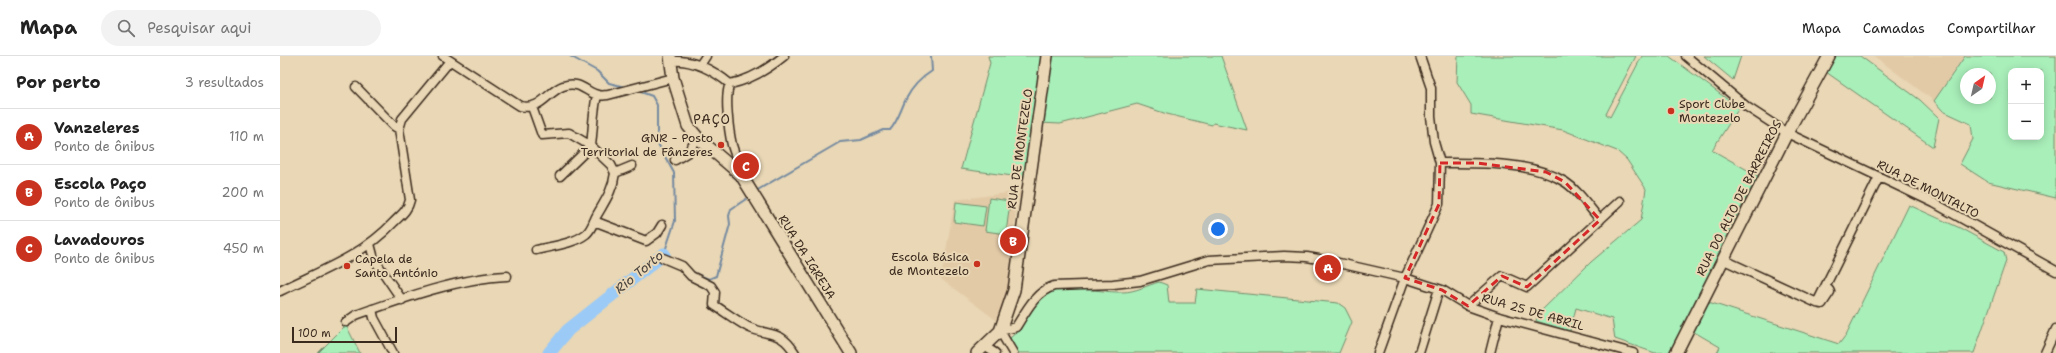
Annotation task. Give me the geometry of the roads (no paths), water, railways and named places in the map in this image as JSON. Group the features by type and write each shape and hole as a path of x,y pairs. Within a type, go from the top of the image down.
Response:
{"street":[{"path":"700,64 706,56"},
{"path":"670,59 700,64 730,84 744,81 774,64 784,56"},
{"name":"RUA DE MONTEZELO","path":"980,350 1000,330 1014,290 1047,56"},
{"path":"1378,353 1405,278 1439,204 1440,163 1434,142 1431,116 1431,88 1420,56"},
{"name":"RUA DE MONTALTO","path":"1686,56 1747,107 1787,133 1934,204 2056,271"},
{"name":"RUA DO ALTO DE BARREIROS","path":"1676,353 1722,259 1787,133 1829,56"},
{"path":"280,291 334,266 370,244 384,233 408,208 410,200 399,129 402,119 446,59 520,106 532,107 544,101 552,93 564,86 576,84 587,88 597,95 619,93 638,86 672,78"},
{"name":"RUA DA IGREJA","path":"670,59 672,78 688,126 698,138 741,175 851,353"},
{"path":"730,84 726,93 728,123 732,147 741,166 741,175"},
{"path":"356,87 394,126 399,129"},
{"path":"560,176 591,146 594,131 593,110 597,95"},
{"path":"532,107 542,136 569,133 591,146 611,165 615,173 609,195 594,220 591,230 586,235 571,241 536,250"},
{"path":"675,160 688,152 698,138"},
{"path":"1440,163 1477,163 1546,172 1565,182 1579,194 1600,220"},
{"path":"615,173 632,166"},
{"path":"1722,259 1817,303 1879,178"},
{"path":"1468,306 1502,276 1527,287 1620,201"},
{"path":"594,220 646,241 662,225"},
{"path":"370,244 374,260 402,300"},
{"name":"RUA 25 DE ABRIL","path":"1000,330 1016,327 1035,298 1047,288 1054,286 1113,284 1140,281 1209,260 1284,256 1307,257 1330,261 1405,278 1439,289 1468,306 1499,317 1617,351 1633,353"},
{"path":"663,258 682,266 691,276 711,286 715,292 714,305 749,327 770,332 785,339 795,353"},
{"path":"346,322 356,315 372,309 468,280 507,276"},
{"path":"1419,353 1439,289"},
{"path":"372,309 374,318 393,353"},
{"path":"1490,353 1499,317"},
{"path":"2045,353 2056,329"},
{"path":"1000,330 1013,353"},
{"path":"980,350 995,353"}],"waterway":[{"name":"Rio Torto","path":"570,56 597,71 609,83 625,87"},
{"path":"756,191 840,142 861,140 883,130 890,130 911,91 932,71 931,56"},
{"name":"Rio Torto","path":"638,91 652,96 657,105 657,142 674,173 675,221 664,254 682,262"},
{"path":"688,268 696,274 709,279 716,276 730,224 729,216 731,209 746,199"},
{"name":"Rio Torto","path":"549,353 568,330 664,254"}],"place":[{"name":"Sport Clube Montezelo","path":"1671,111"},
{"name":"GNR - Posto Territorial de Fânzeres","path":"721,145"},
{"name":"Lavadouros","path":"746,166"},
{"name":"Escola Paço","path":"1013,241"},
{"name":"Escola Básica de Montezelo","path":"977,264"},
{"name":"Capela de Santo António","path":"347,266"},
{"name":"Vanzeleres","path":"1328,268"}],"district":[{"name":"PAÇO","path":"712,119"}]}
